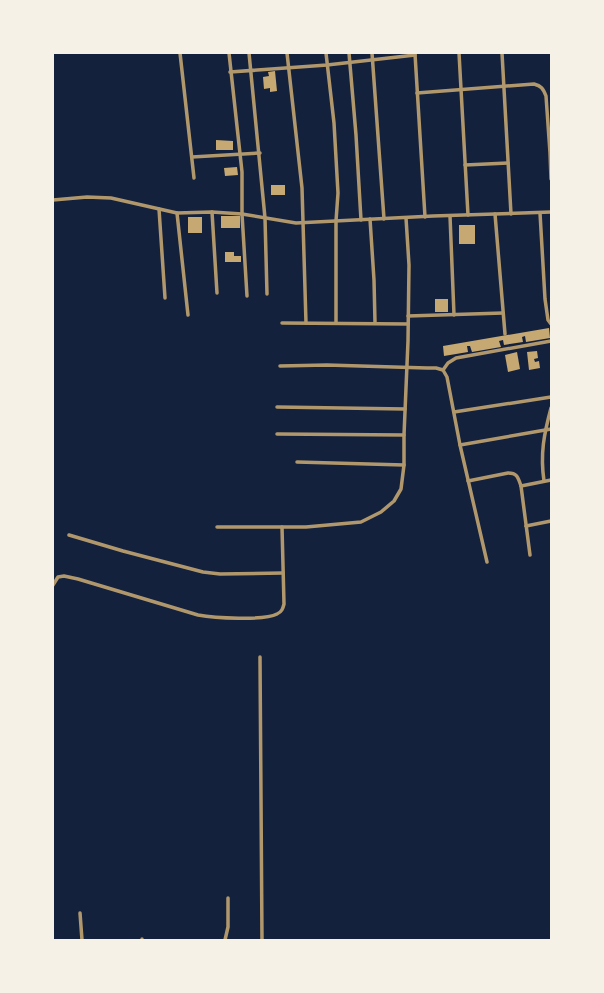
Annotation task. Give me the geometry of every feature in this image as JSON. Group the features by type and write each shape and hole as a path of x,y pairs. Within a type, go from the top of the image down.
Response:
{"street":[{"path":"180,53 194,178"},
{"path":"229,53 242,172 242,214 247,296"},
{"path":"249,53 260,153 265,218 267,294"},
{"path":"287,53 302,188 306,323"},
{"path":"326,53 334,123 338,193 336,221 336,323"},
{"path":"350,53 361,220"},
{"path":"372,53 384,219"},
{"path":"459,53 468,215"},
{"path":"502,53 511,214"},
{"path":"230,72 327,65 415,54 425,217"},
{"path":"417,93 461,91 534,84 540,85 544,89 546,96 551,179"},
{"path":"192,157 260,153"},
{"path":"465,165 508,163"},
{"path":"53,200 87,197 111,198 177,213 212,212 242,214 296,223 551,212"},
{"path":"159,209 165,298"},
{"path":"212,212 217,293"},
{"path":"177,213 188,315"},
{"path":"540,213 545,299 548,320 551,324"},
{"path":"495,214 505,334"},
{"path":"450,216 454,315"},
{"path":"217,527 282,527 361,522 382,512 394,501 401,489 404,464 408,324 406,218"},
{"path":"370,220 375,323"},
{"path":"408,316 503,313"},
{"path":"282,323 408,324"},
{"path":"443,370 448,363 456,358 551,341"},
{"path":"280,366 327,365 436,368 443,370 447,377 460,445 486,562"},
{"path":"454,412 551,397"},
{"path":"277,407 405,409"},
{"path":"544,481 542,454 545,430 551,408"},
{"path":"460,445 551,429"},
{"path":"277,434 404,435"},
{"path":"297,462 404,464"},
{"path":"468,481 508,473 514,473 518,476 521,486 530,555"},
{"path":"521,486 551,480"},
{"path":"526,526 551,521"},
{"path":"53,585 58,578 64,576 198,615 226,618 267,617 278,614 282,611 284,604 282,527"},
{"path":"69,535 203,572 220,574 284,573"},
{"path":"260,657 262,940"},
{"path":"225,940 228,927 228,898"},
{"path":"80,913 82,940"}],"building":[{"path":"275,71 277,91 270,92 270,88 264,89 263,77 269,76 268,72"},
{"path":"216,140 233,141 233,150 216,150"},
{"path":"237,167 238,175 225,176 224,168"},
{"path":"271,185 285,185 285,195 271,195"},
{"path":"221,216 240,216 240,228 221,228"},
{"path":"188,217 202,217 202,233 188,233"},
{"path":"459,225 475,225 475,244 459,244"},
{"path":"225,252 234,252 234,256 241,256 241,262 225,262"},
{"path":"435,299 448,299 448,312 435,312"},
{"path":"549,328 550,338 526,342 525,336 522,337 523,342 504,345 503,340 499,341 501,347 472,352 470,346 467,346 468,352 444,356 443,346"},
{"path":"537,351 538,358 534,359 535,362 539,361 540,368 529,370 527,352"},
{"path":"517,352 520,369 508,372 505,355"}]}
